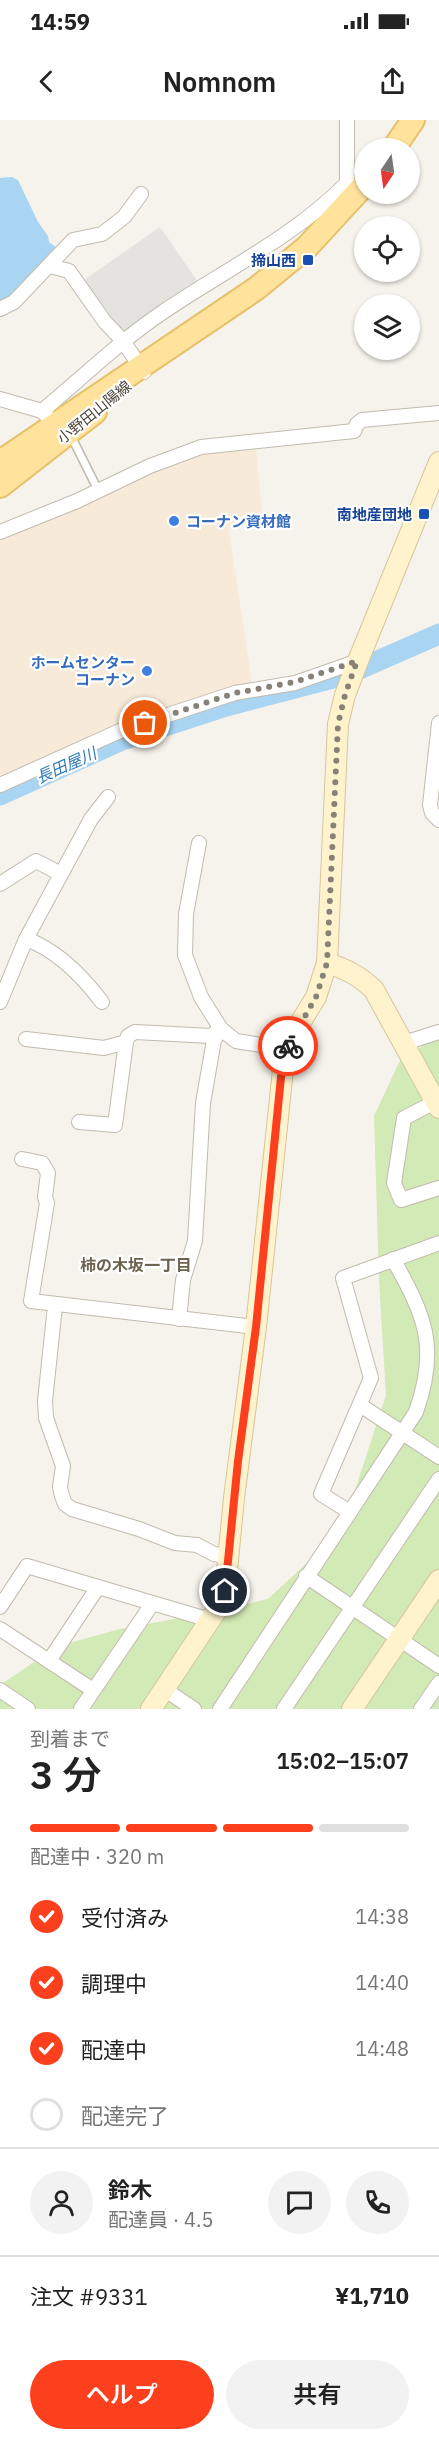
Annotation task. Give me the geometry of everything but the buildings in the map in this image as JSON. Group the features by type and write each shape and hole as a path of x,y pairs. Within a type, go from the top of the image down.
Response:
{"main road":[{"path":"400,138 412,120"},
{"name":"小野田山陽線","path":"0,462 55,423 142,369 256,288 307,247 353,191"},
{"name":"小野田山陽線","path":"0,486 55,423"}],"street":[{"path":"0,399 55,423 123,341 163,312 353,191 347,120"},
{"path":"0,309 14,302 73,240 102,234 124,217 141,194"},
{"path":"64,248 69,271 142,369"},
{"path":"50,266 69,271"},
{"path":"0,532 150,466 201,447 354,431 357,423 362,420 439,413"},
{"path":"151,1709 220,1605 225,1591 256,1327 281,1077 287,1048 316,997 327,963 338,724 357,661 439,462"},
{"path":"0,785 123,730 235,693 295,682 357,661"},
{"path":"439,723 430,805 432,813 439,820"},
{"path":"0,1002 27,939 61,874 91,819 108,797"},
{"path":"199,843 186,914 185,955 201,997 221,1029 236,1041 287,1048"},
{"path":"0,884 36,861 61,874"},
{"path":"27,939 38,943 84,978 102,1002"},
{"path":"327,963 348,970 364,980 374,990 437,1105 404,1118 394,1183 401,1200 439,1188"},
{"path":"80,1122 115,1125 128,1036 135,1032 211,1036 221,1029"},
{"path":"179,1318 183,1280 195,1241 203,1103 214,1040 221,1029"},
{"path":"404,1043 439,1032"},
{"path":"26,1039 96,1048 126,1042"},
{"path":"22,1159 42,1163 48,1173 45,1197 47,1203 31,1301 55,1306 256,1327"},
{"path":"350,1512 321,1494 371,1378 343,1278 439,1243"},
{"path":"220,1709 416,1412 434,1365 424,1323 393,1258"},
{"path":"55,1306 45,1401 50,1432 63,1467 60,1487 65,1504 72,1509 139,1529 175,1543 197,1545 214,1554 228,1556"},
{"path":"360,1405 439,1457"},
{"path":"284,1709 439,1479"},
{"path":"0,1607 27,1566 210,1620"},
{"path":"306,1576 439,1666"},
{"path":"352,1709 439,1580"},
{"path":"49,1661 98,1587"},
{"path":"81,1709 152,1604"},
{"path":"0,1629 93,1690"},
{"path":"421,1709 439,1683"},
{"path":"164,1689 194,1709"},
{"path":"0,1690 28,1709"}],"lane":[{"path":"55,423 98,490"}],"shaded area":[{"path":"160,227 198,282 122,335 84,280"},
{"path":"256,447 263,521 228,525 252,682 213,692 120,724 0,778 0,541 109,494 110,488 199,453"}],"green space":[{"path":"439,1037 439,1709 0,1709 0,1685 58,1646 120,1629 218,1611 268,1599 311,1559 346,1518 386,1395 379,1280 374,1116 401,1058"}],"water":[{"path":"12,177 18,180 49,242 56,247 5,303 0,303 0,178"}],"waterway":[{"name":"長田屋川","path":"0,795 122,740 226,706 348,674 439,634"}],"way so far":[{"path":"145,723 235,693 295,682 357,661 338,724 327,963 316,997 288,1046"}],"place":[{"name":"揥山西","path":"308,260"},
{"name":"南地産団地","path":"424,514"},
{"name":"コーナン資材館","path":"174,521"},
{"name":"ホームセンター コーナン","path":"147,671"}],"district":[{"name":"柿の木坂一丁目","path":"136,1265"}],"route":[{"path":"225,1591 238,1461 256,1327 281,1077 288,1046"}]}
